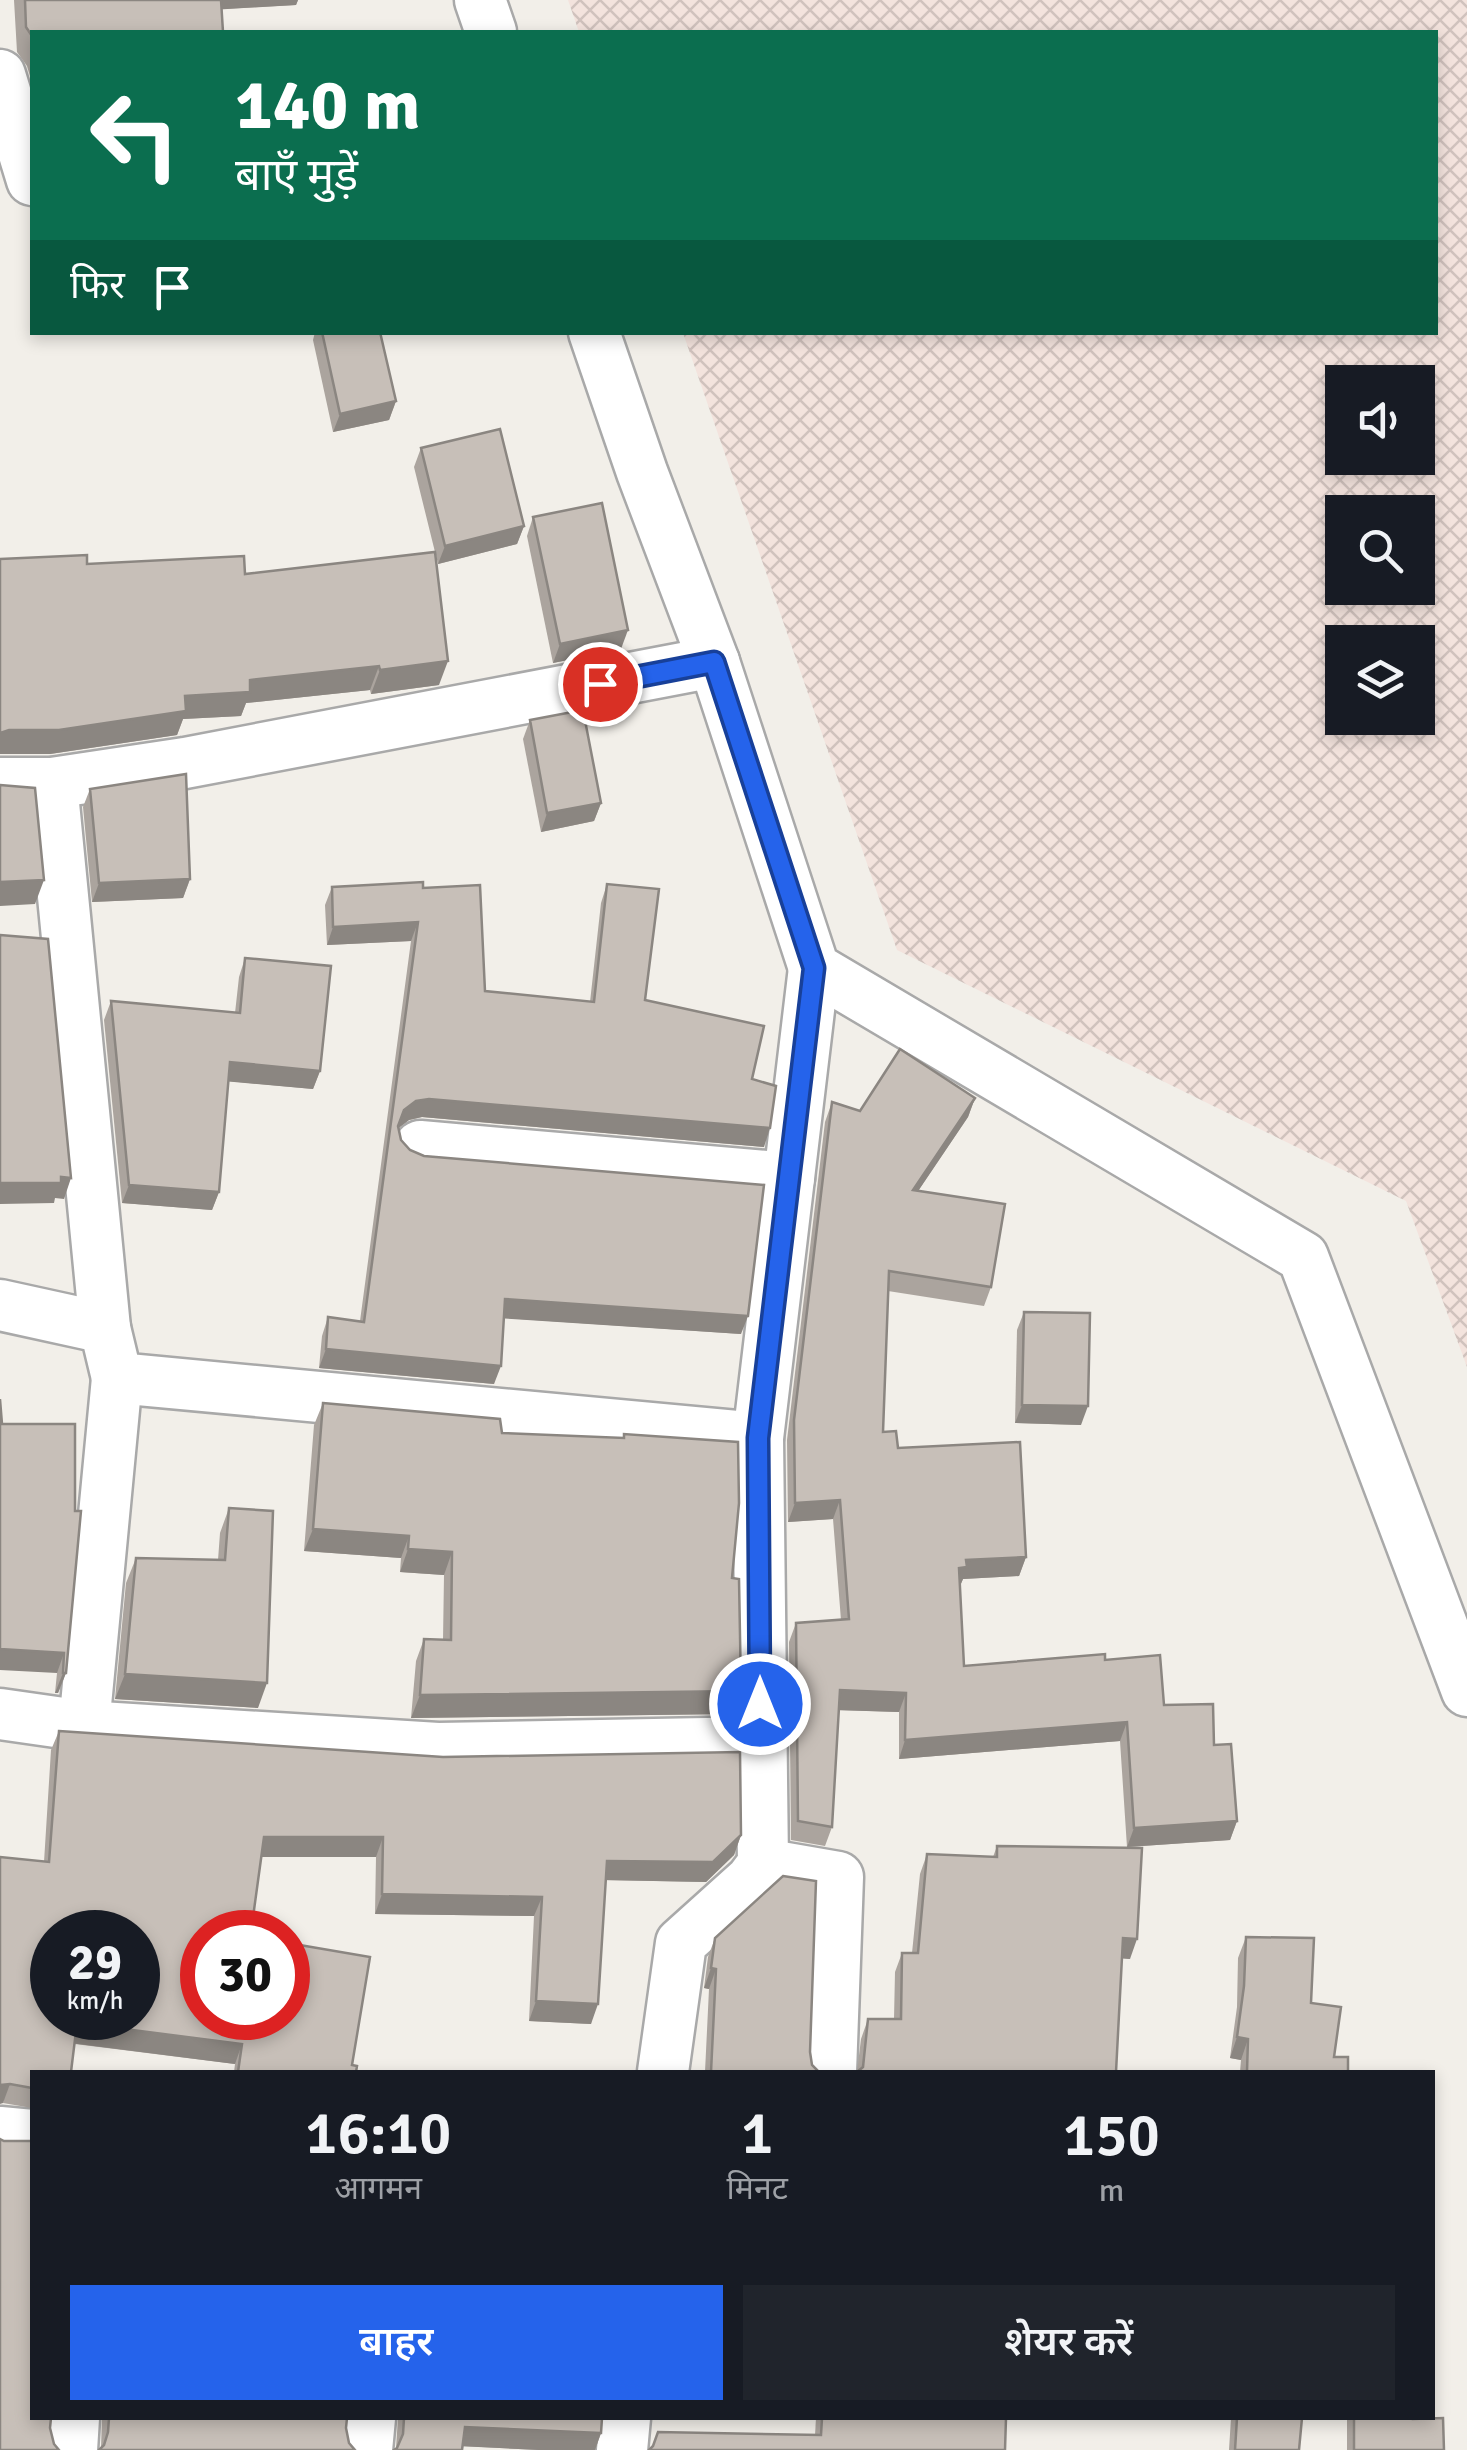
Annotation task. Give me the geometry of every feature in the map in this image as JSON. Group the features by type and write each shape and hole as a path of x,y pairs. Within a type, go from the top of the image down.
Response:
{"street":[{"path":"480,0 490,30"},
{"path":"0,75 30,173"},
{"path":"595,335 714,662 814,968 758,1438 763,1864 751,1880 680,1943 663,2070"},
{"path":"0,783 52,782 185,763 714,662"},
{"path":"52,782 105,1328 117,1378 84,1726"},
{"path":"814,968 1302,1257 1467,1690"},
{"path":"420,1146 789,1178"},
{"path":"0,1305 105,1328"},
{"path":"117,1378 758,1438"},
{"path":"0,1714 84,1726 438,1748 760,1742"},
{"path":"763,1864 838,1877 831,2070"},
{"path":"0,2132 30,2135"},
{"path":"72,2450 74,2420"},
{"path":"366,2450 370,2420"},
{"path":"622,2450 625,2420"}],"shaded area":[{"path":"568,0 1467,0 1467,1367 1406,1201 897,950 684,335 1438,335 1438,30 578,30"}],"building":[{"path":"25,0 221,0 223,30 30,33 26,27"},
{"path":"323,335 381,335 396,401 340,414"},
{"path":"500,429 524,526 445,546 421,448"},
{"path":"602,503 628,630 560,644 533,517"},
{"path":"435,552 448,661 250,680 250,692 185,696 186,711 59,730 0,733 0,559 87,555 87,564 244,556 245,574"},
{"path":"583,710 601,803 547,813 530,720"},
{"path":"186,774 190,879 99,883 90,789"},
{"path":"0,785 35,788 44,880 0,882"},
{"path":"423,882 423,888 480,885 485,991 594,1002 607,884 659,889 645,1000 764,1026 752,1079 776,1086 770,1128 429,1099 416,1101 404,1110 398,1126 401,1140 410,1150 424,1156 764,1185 748,1316 505,1299 501,1366 326,1349 328,1317 364,1322 418,922 333,927 332,887"},
{"path":"0,935 48,939 71,1178 61,1177 61,1183 0,1183"},
{"path":"245,958 331,966 320,1071 230,1062 219,1192 129,1185 111,1001 240,1013"},
{"path":"900,1049 975,1098 913,1190 1005,1204 991,1287 889,1271 883,1432 896,1431 898,1448 1020,1442 1026,1557 966,1560 967,1567 959,1568 964,1666 1105,1654 1105,1660 1160,1655 1164,1705 1213,1704 1214,1745 1231,1744 1237,1821 1134,1828 1127,1722 905,1740 906,1693 840,1690 832,1827 798,1821 796,1623 849,1619 840,1500 795,1503 794,1420 832,1102 860,1111"},
{"path":"1024,1312 1090,1313 1088,1406 1022,1405"},
{"path":"0,1399 2,1424 75,1424 75,1511 81,1511 66,1673 64,1653 0,1649"},
{"path":"323,1403 500,1419 502,1433 624,1438 624,1434 738,1442 739,1503 732,1578 739,1579 741,1691 420,1695 424,1639 451,1640 452,1552 408,1549 409,1536 313,1529"},
{"path":"229,1508 273,1511 267,1683 125,1674 136,1558 225,1560"},
{"path":"59,1731 443,1757 740,1752 741,1835 713,1862 607,1861 598,2004 536,2001 542,1897 382,1894 383,1837 264,1837 254,1910 180,1910 180,2036 160,2034 160,1910 30,1910 30,2040 75,2040 71,2070 30,2070 30,2088 0,2085 0,1857 49,1862"},
{"path":"997,1846 1142,1848 1137,1939 1123,1938 1116,2070 859,2070 863,2067 868,2019 901,2019 902,1953 918,1953 927,1854 997,1857"},
{"path":"783,1876 816,1881 810,2052 817,2070 711,2070 716,1969 711,1968 715,1938"},
{"path":"1246,1937 1314,1938 1311,2003 1341,2007 1334,2057 1348,2057 1348,2070 1247,2070 1248,2039 1237,2037"},
{"path":"310,1947 370,1957 352,2065 357,2066 356,2070 238,2070 242,2044 211,2040 310,2040"},
{"path":"0,2139 30,2141 30,2420 51,2420 54,2444 59,2450 0,2450"},
{"path":"1443,2418 1444,2450 1354,2450 1354,2420"},
{"path":"109,2420 347,2420 349,2443 355,2450 99,2450"},
{"path":"404,2420 602,2420 601,2433 465,2427 462,2450 394,2450 403,2434"},
{"path":"822,2420 1006,2420 1005,2450 649,2450 658,2432 821,2435"},
{"path":"1237,2420 1302,2420 1299,2450 1235,2450"}],"route":[{"path":"600,684 714,662 814,968 758,1438 760,1704"}]}
